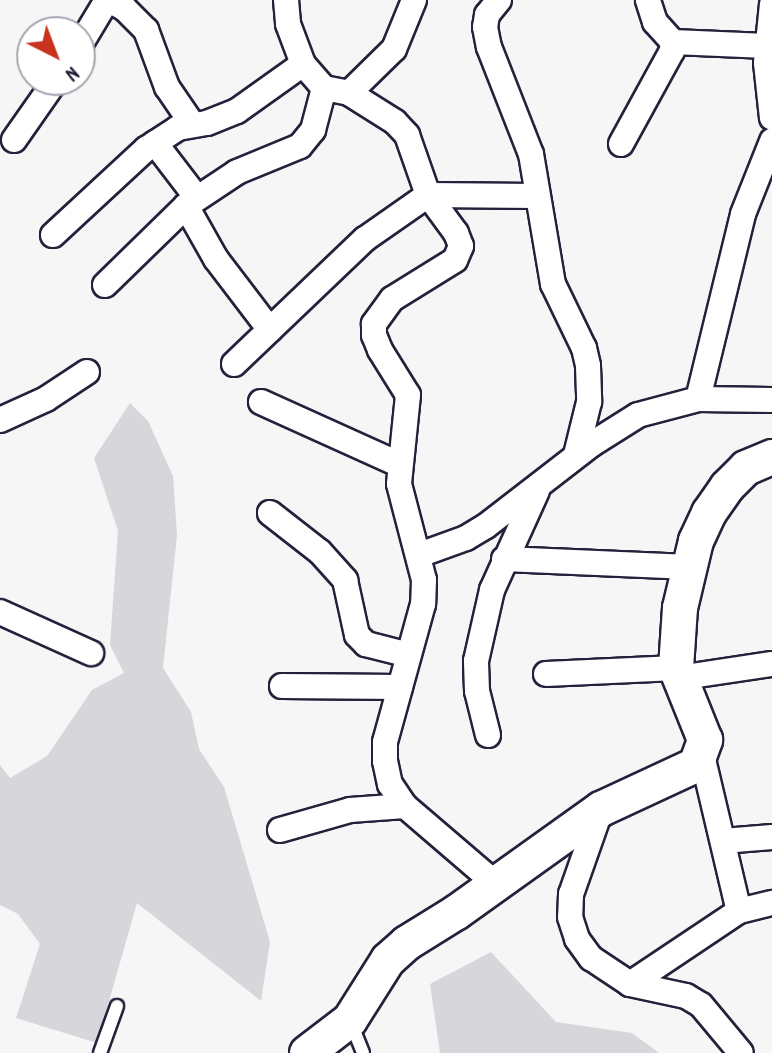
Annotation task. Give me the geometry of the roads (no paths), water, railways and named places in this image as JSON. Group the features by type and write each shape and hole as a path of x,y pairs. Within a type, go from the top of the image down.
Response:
{"street":[{"path":"96,19 108,0 125,9 146,30 167,87 193,125"},
{"path":"286,0 288,24 303,64 324,88 349,93 395,122 407,135 428,195 456,233 461,246 455,260 392,299 374,324 374,335 380,350 408,395 398,464 399,484 419,555 423,604 385,742 385,761 398,807 478,897"},
{"path":"349,93 394,49 414,0"},
{"path":"499,0 487,15 485,27 531,154 553,284 584,348 589,375 589,402 576,455"},
{"path":"648,0 655,22 673,42 767,46"},
{"path":"772,4 767,46 772,118"},
{"path":"621,144 670,61 673,42"},
{"path":"53,235 155,143 178,128 237,111 303,64"},
{"path":"105,285 192,202 237,172 300,146 313,130 324,88"},
{"path":"14,140 45,96"},
{"path":"698,399 743,214 772,141"},
{"path":"155,143 192,202 216,259 270,330"},
{"path":"234,364 365,239 428,195 536,196"},
{"path":"0,420 46,399 87,372"},
{"path":"419,555 466,538 576,455 638,415 698,399 772,400"},
{"path":"261,402 398,464"},
{"path":"307,1053 350,1020 388,960 407,943 478,897 601,809 696,765 705,740 677,673 680,608 690,567 709,513 727,487 746,468 772,457"},
{"path":"488,735 477,691 476,661 492,590 539,485"},
{"path":"270,513 320,552 345,580 357,635 366,644 409,655"},
{"path":"504,559 690,567"},
{"path":"0,612 91,653"},
{"path":"546,674 677,673 772,664"},
{"path":"282,686 400,687"},
{"path":"702,755 739,911"},
{"path":"280,830 367,808 398,807"},
{"path":"601,809 571,894 570,917 577,939 591,958 630,984 686,996 701,1005 741,1053"},
{"path":"723,841 772,837"},
{"path":"630,984 739,911 772,903"}],"lane":[{"path":"100,1053 117,1006"},
{"path":"350,1020 363,1053"}]}
